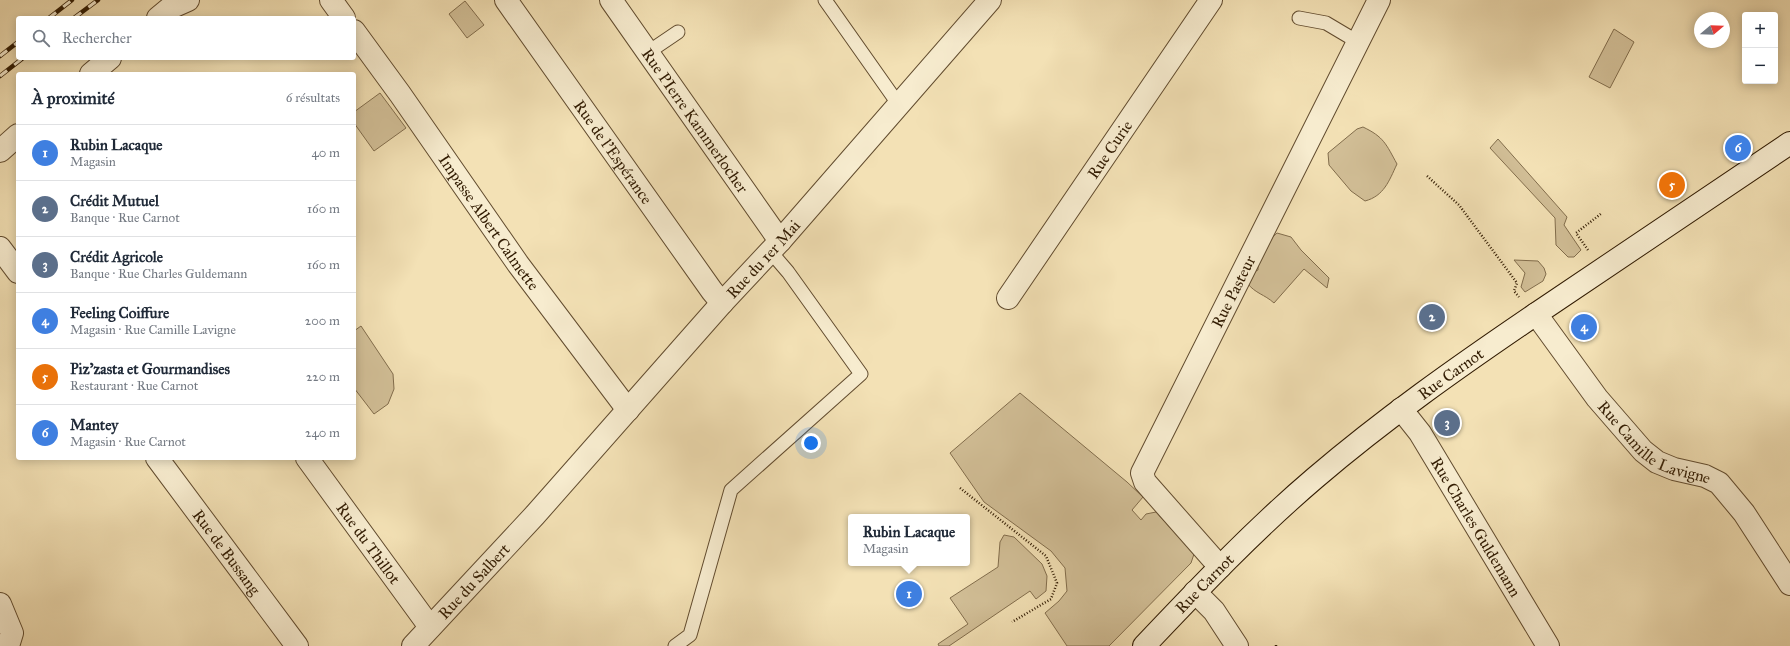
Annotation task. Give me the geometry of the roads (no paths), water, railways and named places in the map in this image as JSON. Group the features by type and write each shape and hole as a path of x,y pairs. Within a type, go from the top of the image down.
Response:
{"street":[{"path":"160,16 170,8 188,0"},
{"path":"331,0 343,16"},
{"name":"Rue de l'Espérance","path":"506,0 722,303"},
{"name":"Rue PIerre Kammerlocher","path":"611,0 775,246"},
{"name":"Rue du 1er Mai","path":"535,515 722,303 775,246 990,0"},
{"name":"Rue Curie","path":"1008,298 1211,0"},
{"name":"Rue Pasteur","path":"1220,567 1145,482 1142,473 1379,0"},
{"name":"Impasse Albert Calmette","path":"356,34 400,94 518,264 628,410"},
{"path":"93,72 108,60"},
{"path":"0,151 16,138"},
{"name":"Rue Carnot","path":"1144,646 1220,567 1315,478 1529,307 1599,270 1790,143"},
{"path":"0,248 16,269"},
{"name":"Rue Camille Lavigne","path":"1529,307 1597,398 1643,451 1657,462 1674,469 1705,476 1719,483 1744,513 1790,584"},
{"name":"Rue Charles Guldemann","path":"1401,409 1420,433 1548,646"},
{"name":"Rue de Bussang","path":"158,460 298,646"},
{"name":"Rue du Thillot","path":"308,460 430,627"},
{"name":"Rue du Salbert","path":"413,646 535,515"},
{"path":"1195,592 1214,611 1237,646"},
{"path":"0,604 12,633 8,646"}],"lane":[{"path":"825,0 899,105"},
{"path":"1299,18 1326,23 1358,42"},
{"path":"647,53 678,32"},
{"path":"675,646 690,635 731,490 861,374 788,272 775,246"}],"railway":[{"path":"52,16 72,0"},
{"path":"77,16 98,0"},
{"path":"0,56 16,44"},
{"path":"0,76 20,60"}],"place":[{"name":"Mantey","path":"1738,148"},
{"name":"Piz'zasta et Gourmandises","path":"1672,185"},
{"name":"Crédit Mutuel","path":"1432,317"},
{"name":"Feeling Coiffure","path":"1584,327"},
{"name":"Crédit Agricole","path":"1447,423"},
{"name":"Rubin Lacaque","path":"909,594"}]}
